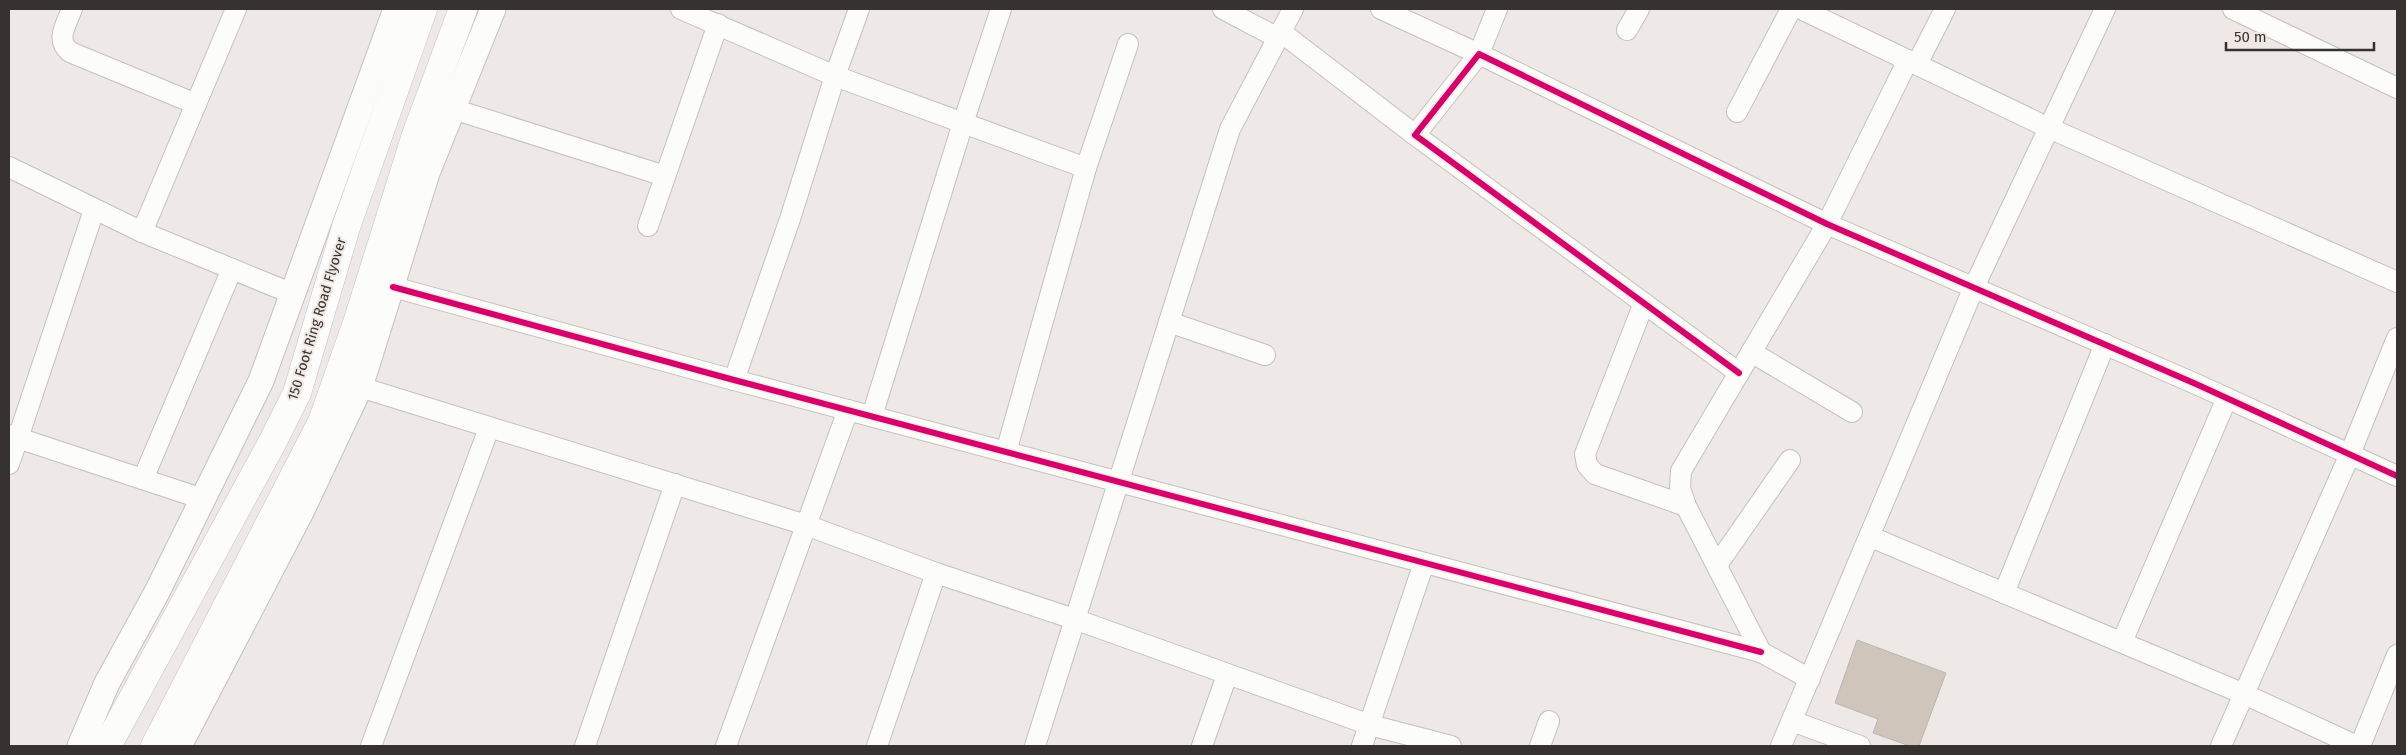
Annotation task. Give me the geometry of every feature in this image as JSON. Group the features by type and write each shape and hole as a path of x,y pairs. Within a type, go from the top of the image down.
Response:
{"highway":[{"name":"150 Foot Ring Road Flyover","path":"106,746 272,443 297,393 346,228 423,9"},
{"path":"154,746 322,422 357,323 416,135 464,9"}],"street":[{"path":"72,9 61,40 63,46 70,52 196,104"},
{"path":"142,232 236,9"},
{"path":"80,746 107,683 157,592 261,381 396,9"},
{"path":"179,746 301,512 360,388 427,174 493,9"},
{"path":"681,9 834,76 1086,168"},
{"path":"734,380 790,219 834,76 859,9"},
{"path":"872,416 963,123 1001,9"},
{"path":"1223,9 1280,35 1739,373"},
{"path":"1035,746 1230,129 1293,9"},
{"path":"1382,9 1479,54 1827,224 2105,344 2397,476"},
{"path":"1415,135 1479,54 1497,9"},
{"path":"1627,30 1639,9"},
{"path":"1737,112 1791,9"},
{"path":"1801,9 2049,128 2397,282"},
{"path":"1761,652 1686,506 1680,488 1681,472 1827,224 1912,62 1945,9"},
{"path":"1781,746 1974,288 2105,9"},
{"path":"2233,9 2397,88"},
{"path":"648,226 718,24"},
{"path":"1006,452 1086,168 1128,44"},
{"path":"453,110 665,176"},
{"path":"9,167 142,232 293,294"},
{"path":"9,464 13,436 94,210"},
{"path":"143,479 232,269"},
{"path":"393,287 734,380 1761,652 1810,679"},
{"path":"1644,303 1585,454 1587,465 1595,474 1686,506"},
{"path":"1169,322 1266,355"},
{"path":"2221,746 2350,454 2397,338"},
{"path":"2004,592 2105,344"},
{"path":"1751,352 1852,412"},
{"path":"360,388 806,525 936,574 1076,620 1370,725 1451,746"},
{"path":"2122,642 2227,398"},
{"path":"726,746 848,410"},
{"path":"371,746 488,428"},
{"path":"13,436 203,499"},
{"path":"1717,565 1790,460"},
{"path":"585,746 675,484"},
{"path":"1870,537 2244,694 2358,746 2397,655"},
{"path":"1362,746 1424,562"},
{"path":"876,746 936,574"},
{"path":"1202,746 1226,675"},
{"path":"1540,746 1549,721"},
{"path":"1792,721 1860,746"}],"building":[{"path":"1857,640 1946,673 1919,746 1910,746 1873,733 1878,719 1835,703"}],"cycle path":[{"path":"1739,373 1415,135 1479,54 1827,224 2196,384 2397,476"},
{"path":"393,287 734,380 1761,652"}]}
